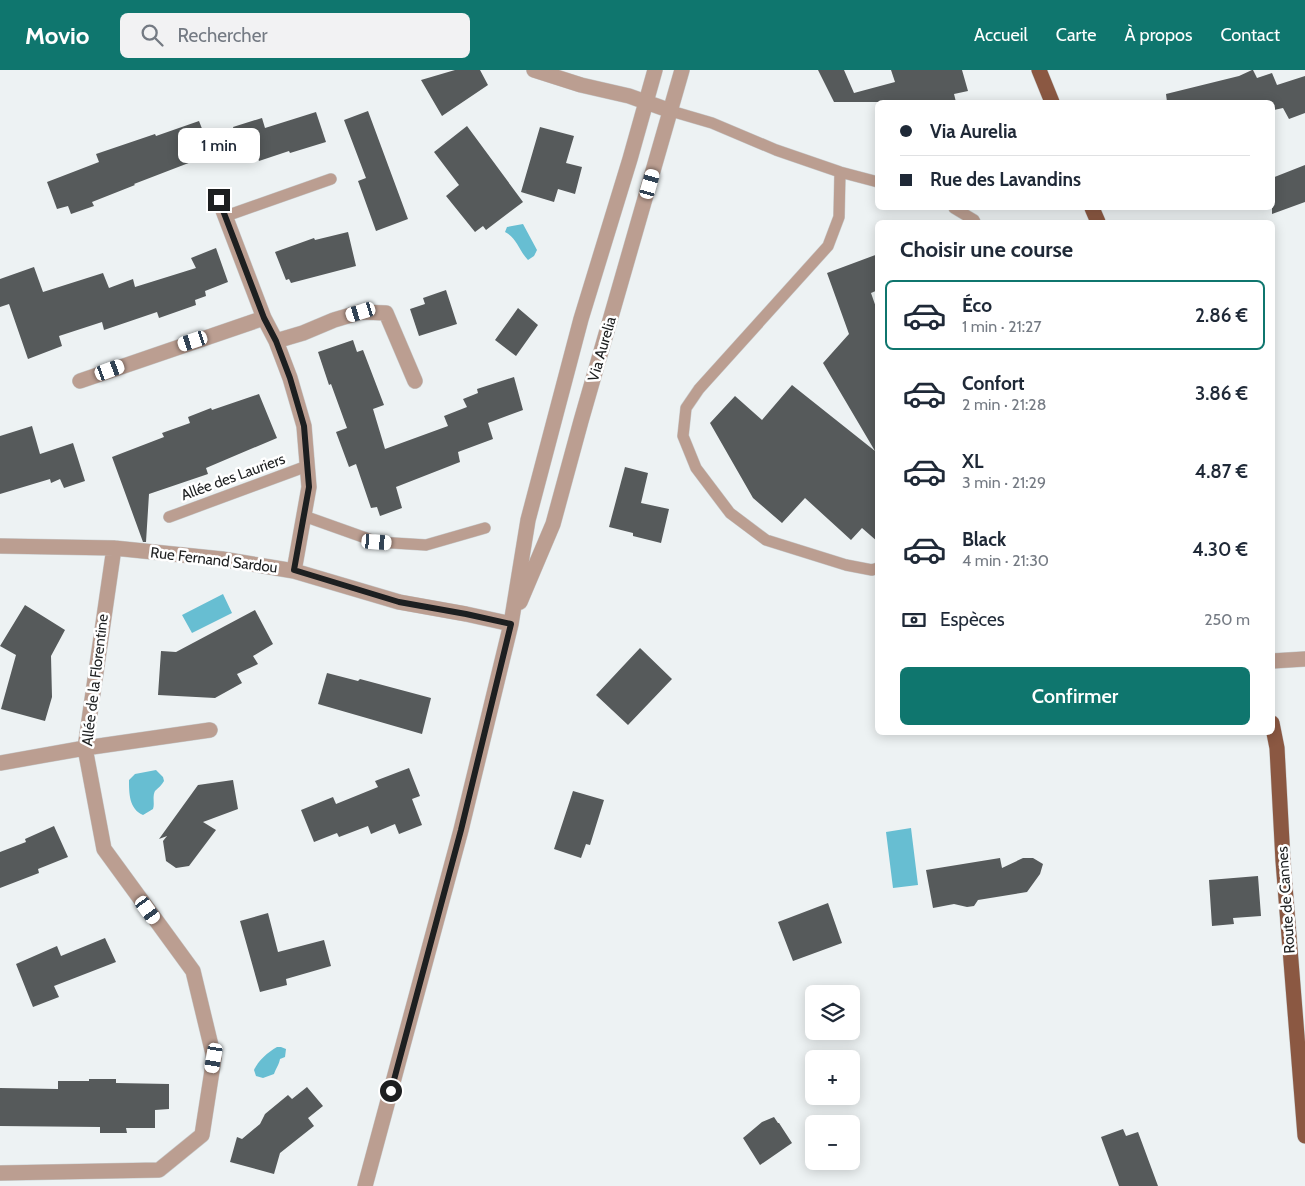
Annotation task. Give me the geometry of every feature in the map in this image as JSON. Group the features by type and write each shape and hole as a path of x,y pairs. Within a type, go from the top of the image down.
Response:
{"main road":[{"path":"1039,70 1051,100"},
{"name":"Route de Cannes","path":"1274,735 1277,748 1283,861 1305,1136"}],"street":[{"path":"534,70 581,85 629,96 671,111"},
{"name":"Via Aurelia","path":"365,1186 461,830 511,624 528,520 581,319 655,70"},
{"name":"Via Aurelia","path":"511,624 553,524 682,70"},
{"path":"219,200 264,318 276,341 290,378 304,426 309,487 294,570"},
{"path":"276,341 361,312 386,313 415,381"},
{"path":"80,381 264,318"},
{"name":"Rue Fernand Sardou","path":"0,546 114,548 222,559 294,570 399,602 511,624"},
{"name":"Allée de la Florentine","path":"0,1173 159,1170 202,1136 214,1058 193,972 104,849 85,748 114,548"},
{"path":"1275,661 1305,659"},
{"path":"0,763 85,748 210,730"}],"lane":[{"path":"671,111 712,123 776,150 840,172 875,181"},
{"path":"840,172 839,217 828,246 699,389 686,408 683,436 696,468 730,513 766,540 846,565 875,569"},
{"path":"226,216 332,179"},
{"path":"957,210 974,220"},
{"name":"Allée des Lauriers","path":"169,517 307,466"},
{"path":"304,516 377,542 426,545 485,528"}],"water":[{"path":"523,224 537,250 534,256 528,260 515,241 505,232 507,227"},
{"path":"223,594 232,613 192,633 182,615"},
{"path":"156,770 163,777 164,781 155,791 153,809 143,815 132,805 129,780 135,774"},
{"path":"911,828 918,885 893,888 886,832"},
{"path":"277,1047 286,1049 285,1057 280,1059 274,1074 263,1078 256,1076 254,1070 258,1063"}],"building":[{"path":"455,70 480,70 488,85 442,116 421,80"},
{"path":"818,70 844,70 854,93 895,82 891,70 962,70 968,91 954,94 956,100 834,102"},
{"path":"1252,70 1257,78 1272,73 1277,85 1305,76 1305,113 1289,119 1283,108 1275,110 1275,100 1167,100 1166,94 1239,76"},
{"path":"368,111 408,219 376,231 358,181 366,178 344,120"},
{"path":"316,112 326,142 259,161 257,154 241,158 233,127 262,118 265,128"},
{"path":"199,121 212,154 92,202 94,206 71,214 68,206 57,209 47,182 99,162 96,154"},
{"path":"467,126 523,202 486,230 483,226 475,232 446,196 459,185 434,152"},
{"path":"540,127 574,136 566,163 582,167 575,194 558,189 554,202 521,192"},
{"path":"1305,165 1305,202 1272,214 1272,210 1275,210 1275,177"},
{"path":"348,232 356,266 291,283 289,279 286,280 275,252 314,238 315,240"},
{"path":"216,248 228,282 205,291 206,296 195,300 196,305 159,318 157,312 104,330 102,322 59,336 62,346 28,359 9,304 0,307 0,279 34,267 43,292 103,273 109,288 133,279 135,287 196,268 191,258"},
{"path":"875,255 875,291 871,293 875,304 875,451 823,363 849,334 827,273"},
{"path":"446,290 457,324 419,336 410,309 425,304 423,298"},
{"path":"518,308 538,325 516,356 495,340"},
{"path":"353,340 357,352 363,350 384,405 373,409 385,449 448,426 444,416 467,407 463,399 478,393 477,389 514,377 523,410 488,423 493,439 458,452 460,462 396,487 402,508 380,516 377,507 371,508 356,464 349,467 336,432 347,428 318,352"},
{"path":"792,385 875,451 875,539 862,528 851,540 805,498 782,523 753,498 710,423 735,396 762,420"},
{"path":"259,394 277,438 206,468 208,474 149,494 146,542 143,542 112,457 164,437 162,433 190,423 188,417"},
{"path":"32,426 40,454 73,443 85,481 64,488 60,479 51,483 50,479 0,494 0,436"},
{"path":"625,467 648,473 641,503 669,509 661,543 633,536 633,533 609,527"},
{"path":"25,605 65,630 51,656 52,697 45,721 1,709 16,655 0,646"},
{"path":"255,610 273,644 253,656 258,664 237,674 242,683 215,698 158,695 161,651 176,652"},
{"path":"640,648 672,679 628,725 596,695"},
{"path":"327,673 358,681 360,679 431,698 422,734 318,704"},
{"path":"409,768 420,796 412,799 422,825 399,834 395,824 371,834 368,826 339,837 337,833 314,842 301,810 333,797 336,804 378,787 375,781"},
{"path":"233,780 238,809 203,822 216,830 189,866 176,868 166,861 163,841 167,836 159,839 198,785"},
{"path":"573,791 604,800 590,845 586,844 581,858 554,849"},
{"path":"54,826 68,857 38,869 39,873 0,888 0,852 26,842 25,839"},
{"path":"1000,858 1002,868 1023,858 1033,858 1043,864 1040,874 1027,892 978,900 974,906 967,907 954,904 933,908 926,870"},
{"path":"1258,876 1261,916 1233,918 1234,924 1212,926 1209,880"},
{"path":"828,903 842,943 793,961 778,922"},
{"path":"268,913 278,952 324,940 331,966 286,979 287,985 260,992 240,921"},
{"path":"105,938 116,962 54,986 59,997 33,1007 16,964 57,946 61,956"},
{"path":"89,1079 116,1079 116,1083 169,1084 169,1109 155,1110 155,1128 126,1128 127,1133 100,1133 100,1127 0,1126 0,1088 58,1089 58,1081 89,1081"},
{"path":"307,1087 323,1106 308,1118 314,1126 280,1153 274,1174 230,1162 237,1137 242,1139 260,1124 265,1114 288,1095 292,1099"},
{"path":"774,1117 792,1143 760,1165 743,1138 762,1122"},
{"path":"1123,1129 1126,1136 1138,1132 1158,1186 1119,1186 1101,1137"}],"route":[{"path":"219,200 264,318 276,341 290,378 304,426 309,487 294,570 399,602 511,624 461,830 391,1091"}]}
